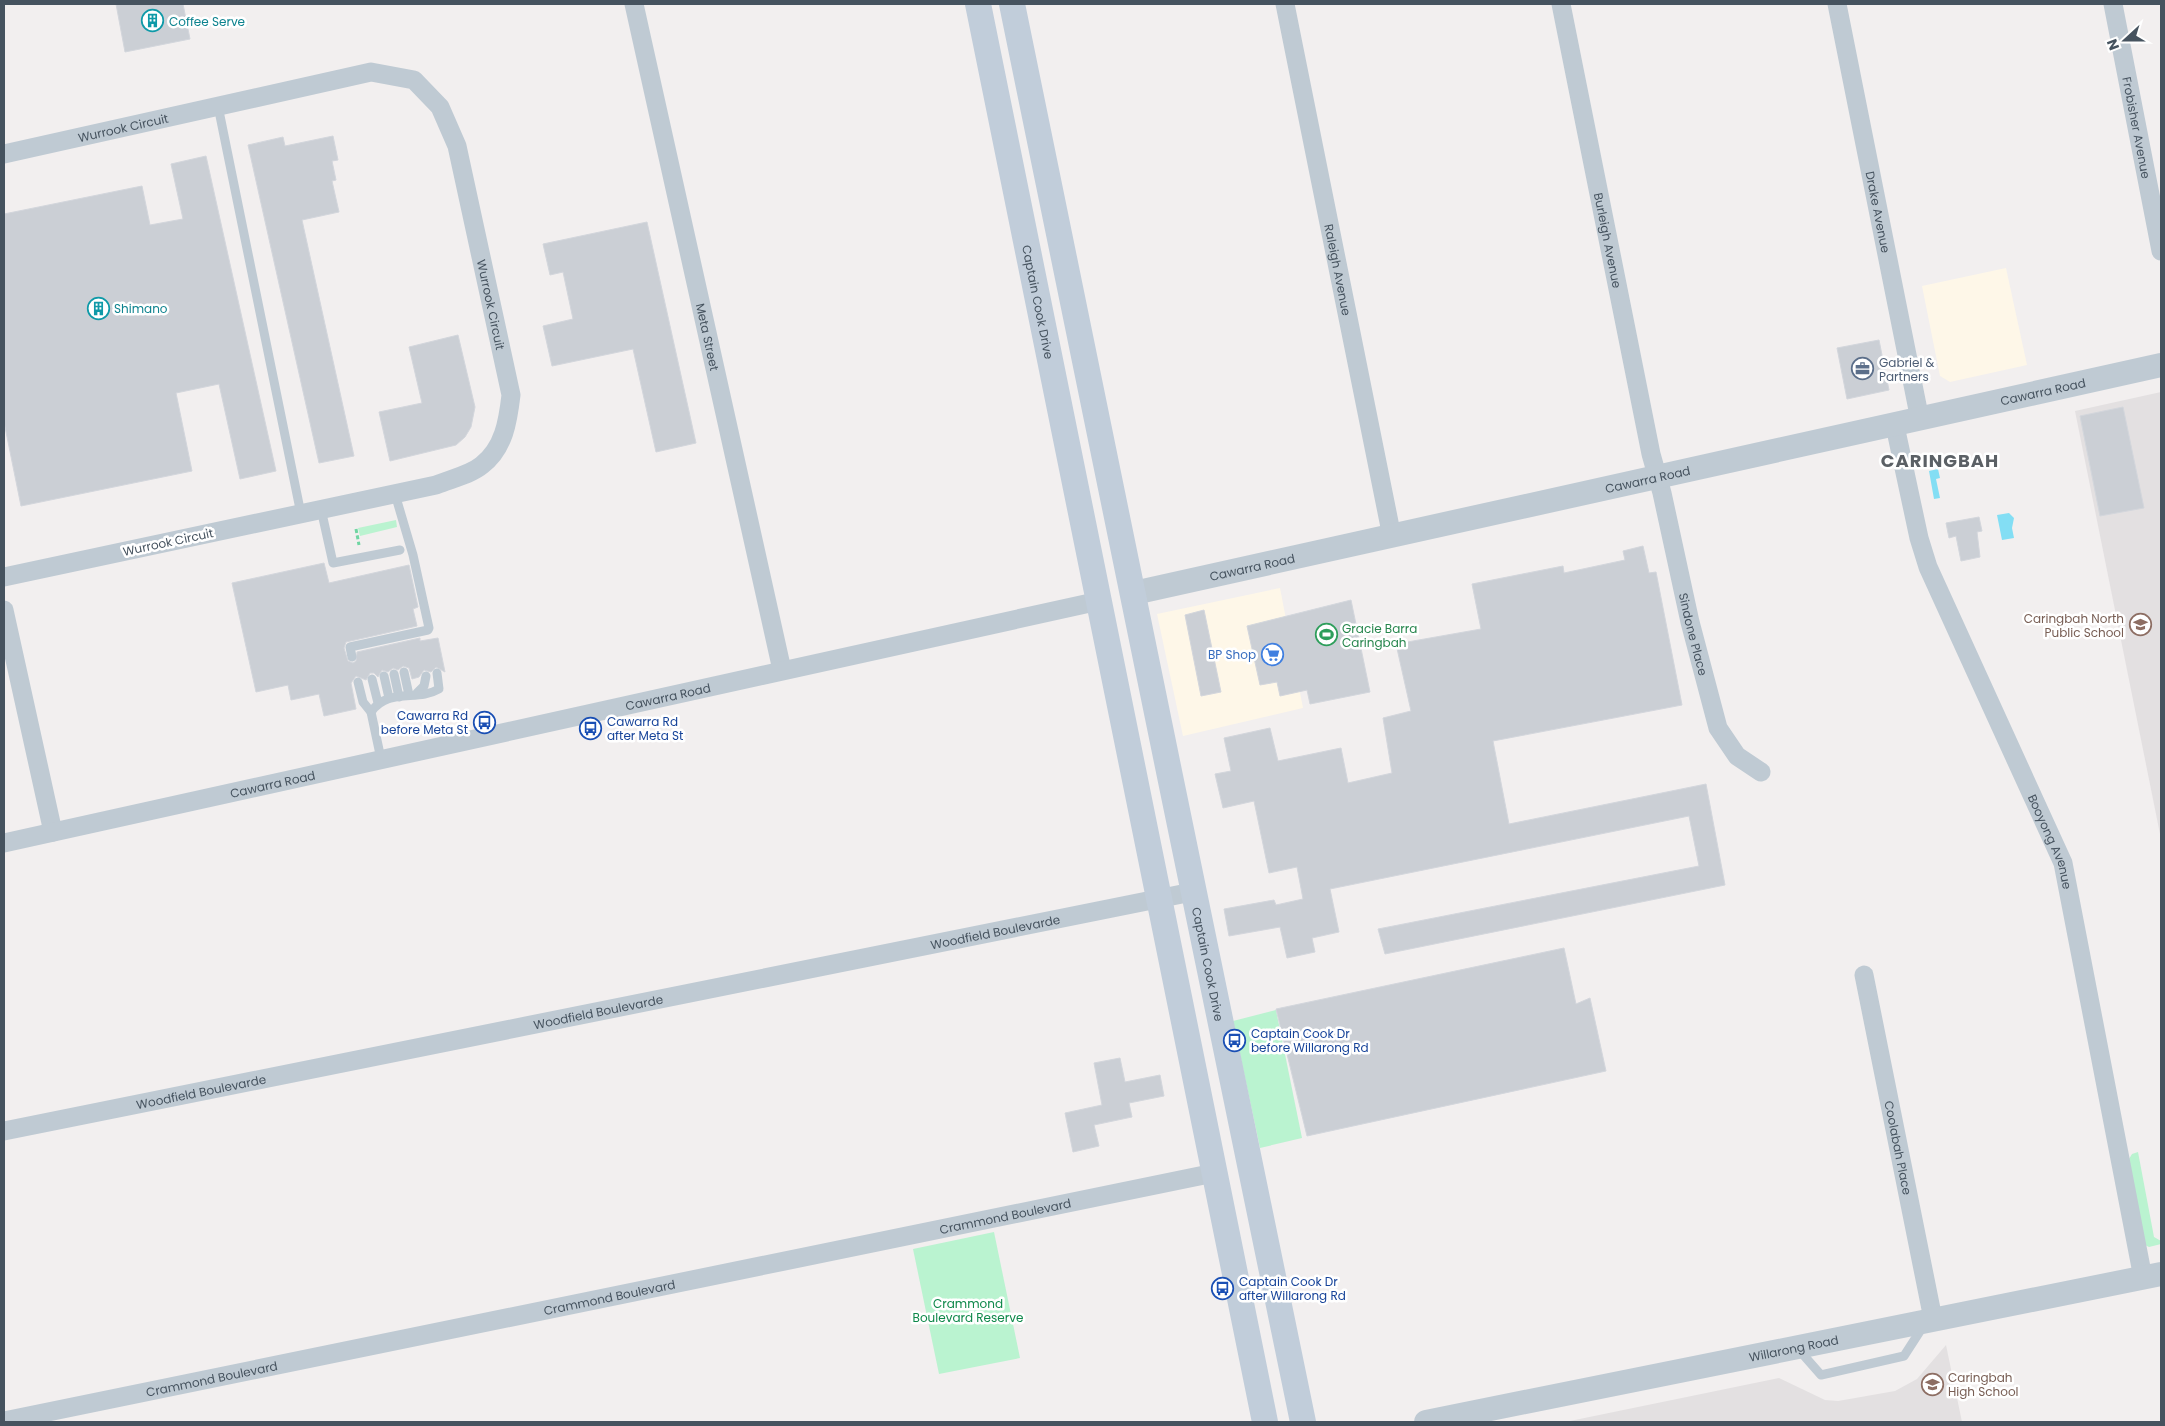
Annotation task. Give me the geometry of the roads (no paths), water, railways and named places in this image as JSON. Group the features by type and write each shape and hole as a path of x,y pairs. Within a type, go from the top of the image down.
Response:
{"main road":[{"name":"Captain Cook Drive","path":"978,4 1265,1422"},
{"name":"Captain Cook Drive","path":"1012,4 1134,593 1192,892 1303,1422"},
{"path":"1099,601 1134,593"}],"street":[{"name":"Meta Street","path":"634,4 782,670"},
{"name":"Raleigh Avenue","path":"1285,4 1392,537"},
{"name":"Burleigh Avenue","path":"1561,4 1649,444 1658,478"},
{"name":"Drake Avenue","path":"1837,4 1920,420"},
{"name":"Frobisher Avenue","path":"2113,4 2161,251"},
{"name":"Wurrook Circuit","path":"4,154 371,72 414,80 440,107 457,146 511,396 508,426 497,448 482,466 436,485 4,577"},
{"name":"Cawarra Road","path":"1134,593 1895,426 2161,364"},
{"name":"Booyong Avenue","path":"1895,426 1922,552 2063,863 2152,1276"},
{"name":"Sindone Place","path":"1658,478 1690,622 1718,728 1737,756 1761,772"},
{"name":"Cawarra Road","path":"4,843 1099,601"},
{"path":"4,610 53,832"},
{"name":"Woodfield Boulevarde","path":"4,1131 1192,892"},
{"name":"Coolabah Place","path":"1864,975 1930,1320"},
{"name":"Crammond Boulevard","path":"4,1421 1214,1172"},
{"name":"Willarong Road","path":"1426,1422 2152,1276"}],"lane":[{"path":"218,106 301,514"},
{"path":"352,657 350,647 396,637 429,635 413,555 395,494"},
{"path":"320,510 333,563 400,550"},
{"path":"396,637 398,646"},
{"path":"381,640 388,649"},
{"path":"379,651 381,640"},
{"path":"364,644 366,653"},
{"path":"404,672 413,694"},
{"path":"371,712 378,703 389,698 431,693 439,689 438,673"},
{"path":"394,674 399,696"},
{"path":"384,676 389,698"},
{"path":"413,694 424,686 426,676"},
{"path":"372,679 378,703"},
{"path":"358,682 363,702 371,712 381,759"},
{"path":"1797,1348 1821,1375 1904,1356 1930,1320"}],"water":[{"path":"1938,469 1940,478 1936,479 1940,498 1934,499 1929,471"},
{"path":"2009,513 2014,518 2012,528 2014,538 2002,540 1997,515"}],"place":[{"name":"Coffee Serve","path":"153,21"},
{"name":"Shimano","path":"98,308"},
{"name":"Gabriel & Partners","path":"1863,369"},
{"name":"Caringbah North Public School","path":"2140,625"},
{"name":"Gracie Barra Caringbah","path":"1326,635"},
{"name":"BP Shop","path":"1272,654"},
{"name":"Cawarra Rd before Meta St","path":"484,722"},
{"name":"Cawarra Rd after Meta St","path":"591,728"},
{"name":"Captain Cook Dr before Willarong Rd","path":"1235,1040"},
{"name":"Captain Cook Dr after Willarong Rd","path":"1223,1288"},
{"name":"Caringbah High School","path":"1932,1384"}],"district":[{"name":"CARINGBAH","path":"1940,460"}],"park label":[{"name":"Crammond Boulevard Reserve","path":"968,1310"}]}
